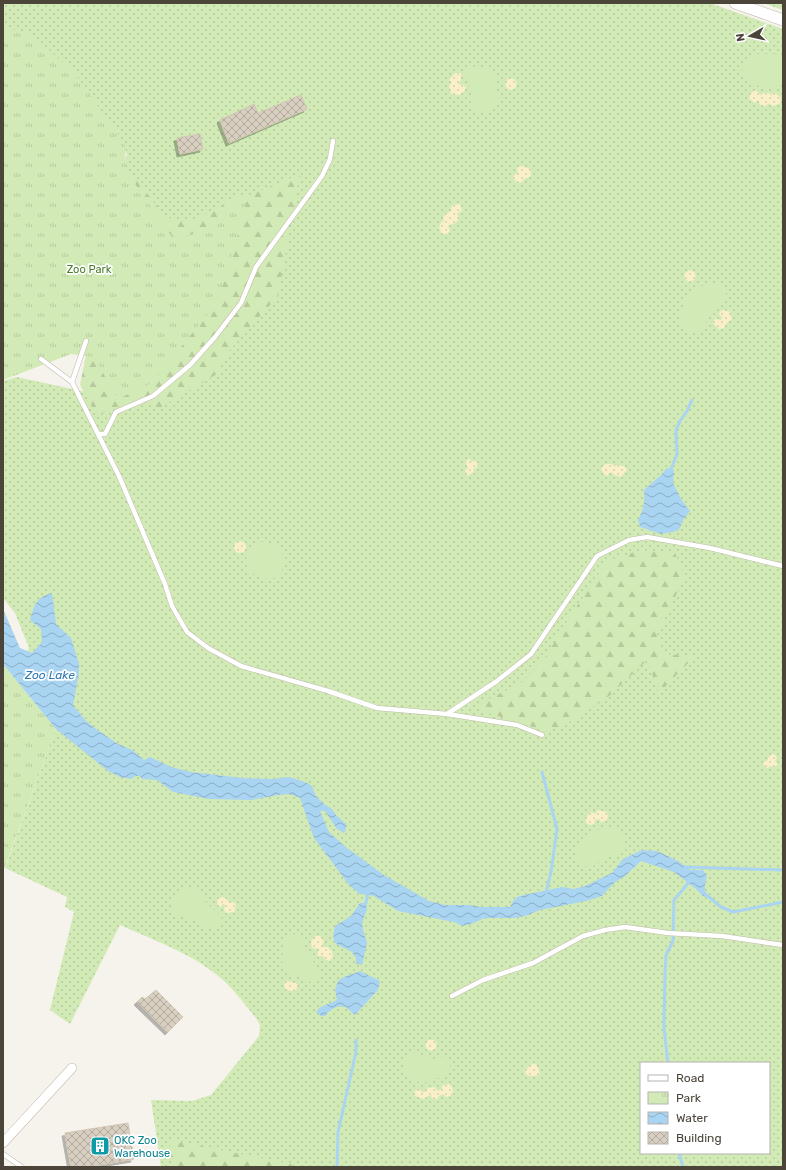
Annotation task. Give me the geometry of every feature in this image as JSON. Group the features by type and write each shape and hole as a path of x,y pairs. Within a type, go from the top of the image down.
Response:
{"street":[{"path":"735,3 783,20"},
{"path":"3,1143 72,1068"}],"lane":[{"path":"98,434 105,434 116,412 153,396 164,387 190,365 215,337 240,303 256,267 322,176 330,160 333,141"},
{"path":"72,382 86,341"},
{"path":"41,359 72,382 119,476 165,584 172,606 187,632 208,648 241,666 328,691 377,708 447,714 517,725 542,735"},
{"path":"447,714 497,681 531,654 597,556 629,540 647,537 710,548 783,566"},
{"path":"452,996 483,980 533,963 583,936 605,930 625,928 680,934 722,936 783,945"},
{"path":"3,1154 22,1167"}],"green space":[{"path":"3,3 710,3 783,29 783,1167 161,1167 151,1100 192,1101 211,1095 259,1036 260,1025 256,1018 237,994 212,971 174,949 120,925 70,1024 50,1010 74,912 65,907 67,897 5,868 56,729 12,675 29,648 15,613 3,598 3,381 17,377 118,399 248,193 223,203 224,222 175,241 126,171 123,172 127,155 124,147 27,34 3,28"},
{"path":"763,3 783,3 783,10"},
{"name":"Zoo Park","path":"3,28 29,32 74,72 125,144 126,171 175,241 224,222 223,203 249,192 218,301 152,383 118,399 94,357 71,354 3,380"},
{"path":"760,54 777,54 783,57 783,82 780,85 767,87 752,84 744,79 742,73 743,63 748,57"},
{"path":"478,66 495,71 498,75 496,91 500,102 493,109 477,113 473,111 470,106 472,92 465,76 466,70 470,67"},
{"path":"131,172 165,217 186,222 300,174 278,296 230,350 217,374 158,409 142,400 96,415 80,385 121,180"},
{"path":"715,283 722,285 727,300 712,313 701,329 694,332 685,329 681,325 680,314 685,301 698,288"},
{"path":"259,542 271,543 276,546 282,553 284,561 283,569 279,575 272,579 258,577 248,569 246,563 247,556 252,546"},
{"path":"641,550 675,553 685,576 657,635 664,654 695,656 659,693 647,660 607,698 568,723 546,731 488,713 477,705 521,683 545,658 563,627 607,561"},
{"path":"3,664 56,729 3,872"},
{"path":"612,827 619,830 625,837 625,848 623,851 604,858 596,865 591,867 580,863 577,859 576,850 584,837 591,832"},
{"path":"185,887 195,888 200,891 209,906 221,916 223,923 221,926 210,929 193,920 178,915 174,911 171,903 172,899 177,892"},
{"path":"293,934 302,939 306,950 318,968 318,979 311,982 284,972 282,968 283,941 286,937"},
{"path":"411,1053 420,1054 432,1059 445,1057 449,1060 451,1070 448,1074 428,1082 415,1081 407,1075 404,1066 407,1057"},
{"path":"169,1140 291,1164 294,1167 172,1167"}],"sand":[{"path":"455,73 461,73 461,80 458,84 466,87 460,95 451,94 449,85 452,83 449,80"},
{"path":"511,78 515,80 517,84 515,88 511,90 507,88 505,84 507,80"},
{"path":"755,90 761,95 764,93 769,93 771,96 773,93 776,94 781,101 779,104 773,106 768,103 766,106 760,105 758,100 755,103 749,98 750,94"},
{"path":"521,166 531,170 531,175 519,183 513,179 514,175 518,173 517,168"},
{"path":"460,204 462,210 457,213 459,218 458,220 456,223 448,226 450,231 447,234 442,234 439,228 441,222 444,221 444,216 451,211 453,205"},
{"path":"688,271 692,271 694,272 694,280 688,281 685,278 685,274"},
{"path":"722,310 729,311 732,319 724,328 719,329 713,323 716,319 721,320 722,317 719,313"},
{"path":"470,459 471,462 477,462 477,467 473,469 474,472 467,476 465,470 468,468 466,464 467,460"},
{"path":"606,464 612,464 615,467 616,465 624,466 627,470 621,477 614,475 611,472 607,476 601,469"},
{"path":"240,541 244,543 246,547 244,551 240,553 236,551 234,547 236,543"},
{"path":"774,754 777,758 775,761 778,764 775,767 770,766 767,768 763,764 764,762"},
{"path":"598,810 607,812 608,817 606,821 601,822 599,819 595,820 594,824 590,825 586,823 589,814 591,812 595,814"},
{"path":"223,897 229,902 235,903 236,906 234,912 226,913 224,909 225,905 223,904 221,907 218,906 217,900"},
{"path":"316,936 320,936 322,938 324,942 322,944 323,947 328,947 332,952 333,957 329,961 323,956 317,956 319,949 312,948 311,941"},
{"path":"286,981 296,983 298,986 296,990 286,990 284,986"},
{"path":"429,1040 433,1040 435,1041 435,1049 429,1050 426,1047 426,1043"},
{"path":"534,1063 538,1067 540,1074 536,1076 529,1076 525,1074 525,1070"},
{"path":"449,1084 452,1087 453,1092 450,1096 446,1097 443,1094 437,1099 433,1099 430,1095 424,1099 415,1096 414,1092 418,1089 425,1092 428,1088 434,1087 438,1091 442,1089 442,1086"}],"water":[{"path":"667,468 674,470 673,483 681,499 690,511 677,531 661,534 640,527 638,520 644,505 644,490"},
{"name":"Zoo Lake","path":"52,593 56,624 71,638 79,664 79,673 73,705 86,721 118,744 132,750 144,760 150,757 171,767 191,772 242,778 272,779 289,777 305,782 312,786 316,796 325,805 331,808 346,824 344,833 337,829 325,811 320,811 329,832 347,848 384,875 429,901 445,905 510,907 517,897 524,895 562,887 574,889 585,886 612,873 623,859 642,850 657,851 678,861 691,870 703,870 707,876 705,884 705,898 674,872 641,861 625,876 615,882 602,896 586,901 540,910 525,916 514,918 485,918 462,926 454,922 398,911 374,896 360,894 349,885 314,838 300,798 290,794 251,800 209,799 173,792 157,780 142,779 140,776 135,776 131,779 120,777 108,771 56,729 3,664 3,609 20,648 32,653 42,642 41,629 30,620 33,610 36,602 42,597"},
{"path":"360,903 366,903 367,909 362,923 367,943 362,965 356,963 356,958 352,952 334,942 335,926 351,916"},
{"path":"360,971 380,981 378,990 355,1015 347,1008 342,1006 334,1008 325,1016 321,1016 316,1012 323,1006 337,1000 335,990 338,981 346,976"}],"building":[{"path":"301,95 307,109 229,143 223,128"},
{"path":"254,104 258,113 223,128 220,120"},
{"path":"200,134 203,149 180,154 177,138"},
{"path":"156,990 183,1017 168,1032 137,1002 142,997 145,999"},
{"name":"OKC Zoo Warehouse","path":"128,1123 134,1159 86,1167 71,1167 65,1133"}],"waterway":[{"path":"671,469 677,454 676,430 692,400"},
{"path":"542,772 557,829 551,872 546,893"},
{"path":"685,867 783,870"},
{"path":"668,1062 664,1028 666,955 673,941 674,900 690,881"},
{"path":"703,892 721,907 733,912 783,902"},
{"path":"366,903 368,893"},
{"path":"337,1167 338,1132 356,1052 356,1040"},
{"path":"679,1154 683,1167"}],"place":[{"name":"OKC Zoo Warehouse","path":"100,1146"}]}
